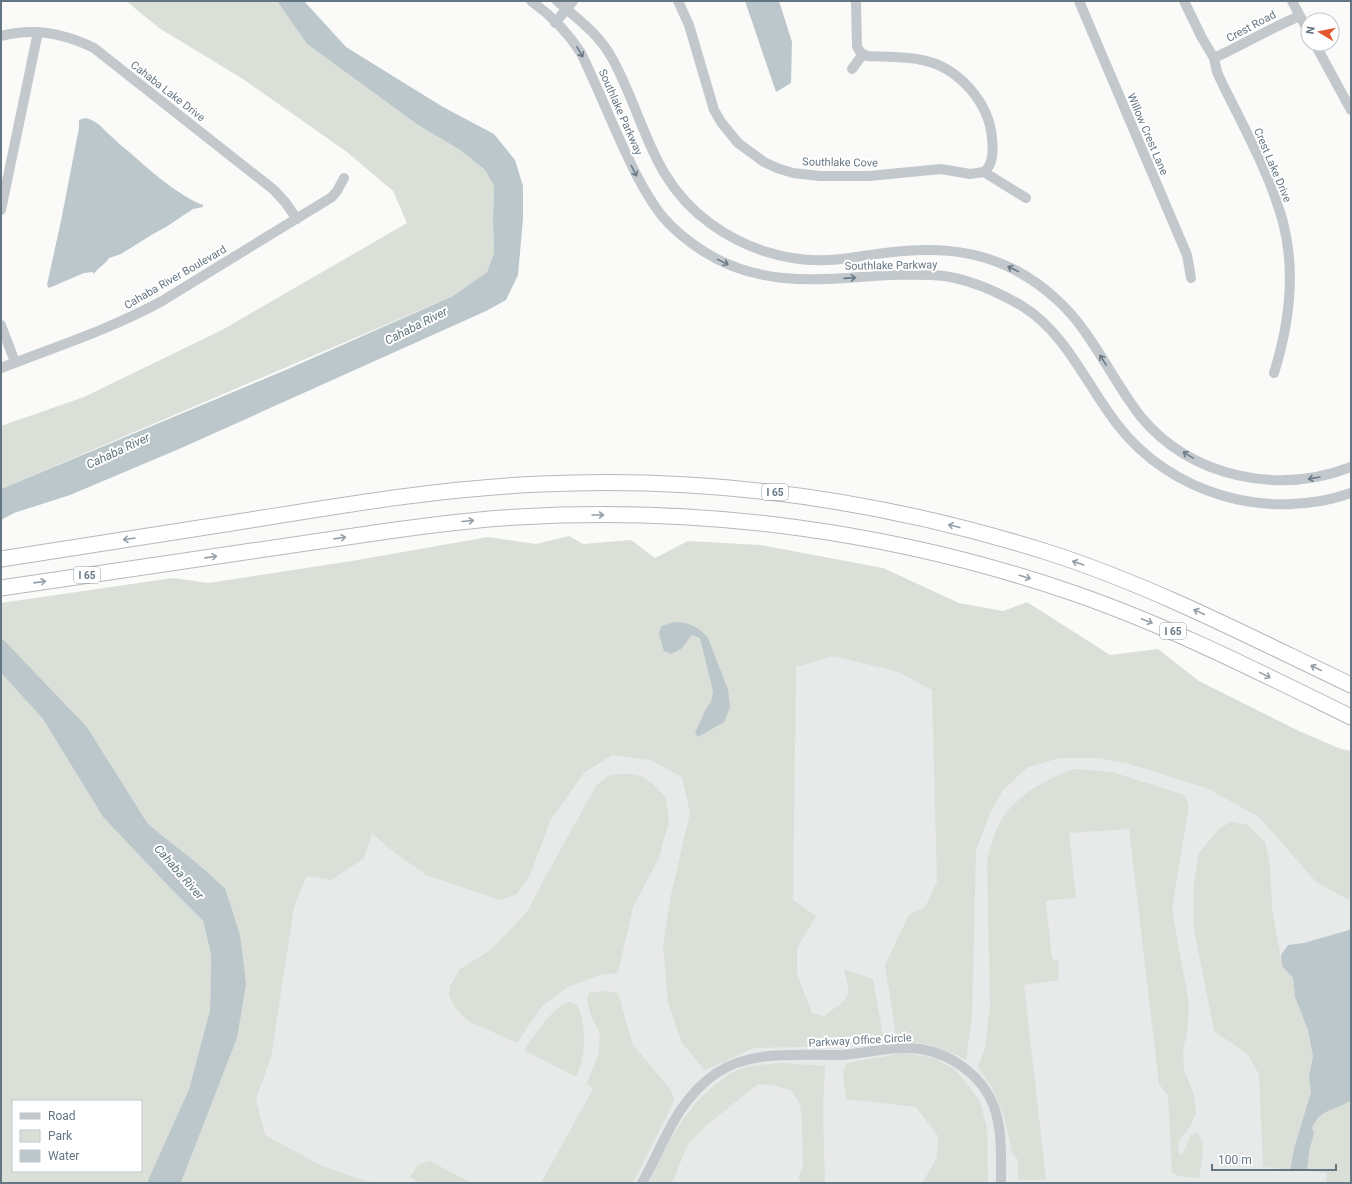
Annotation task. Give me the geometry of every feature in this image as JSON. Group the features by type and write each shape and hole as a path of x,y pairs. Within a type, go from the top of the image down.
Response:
{"highway":[{"name":"I 65","path":"1,559 384,499 492,487 618,482 693,485 777,493 909,515 956,526 1053,554 1123,579 1194,610 1351,685"},
{"name":"I 65","path":"1,588 448,522 517,517 613,515 678,516 751,522 855,536 927,551 987,566 1076,594 1179,634 1351,717"}],"street":[{"name":"Southlake Parkway","path":"531,1 556,22 571,38 581,53 630,162 644,189 662,216 702,251 743,270 778,278 822,280 926,275 956,278 974,283 1022,306 1042,321 1071,354 1117,425 1149,457 1190,484 1227,497 1271,504 1308,503 1335,498 1351,493"},
{"name":"Southlake Parkway","path":"557,1 593,33 613,60 652,151 671,184 700,215 723,232 749,246 791,257 815,260 836,260 905,250 930,249 966,253 992,260 1017,271 1038,285 1067,310 1085,331 1118,384 1142,418 1166,440 1195,459 1228,473 1260,480 1277,481 1310,479 1351,468"},
{"path":"556,22 573,1"},
{"name":"Southlake Cove","path":"678,1 689,25 714,110 721,122 738,144 764,162 793,173 820,176 868,176 940,169 970,174 984,172"},
{"path":"856,1 858,50 867,56 923,60 944,68 963,82 979,101 987,117 992,134 991,162 984,172 1026,198"},
{"name":"Willow Crest Lane","path":"1079,1 1181,241 1189,266 1191,278"},
{"name":"Crest Lake Drive","path":"1184,1 1202,38 1214,58 1220,79 1274,195 1283,224 1287,241 1289,266 1288,306 1286,328 1274,373"},
{"path":"1292,1 1300,16"},
{"name":"Crest Road","path":"1214,58 1284,22 1300,16"},
{"name":"Cahaba Lake Drive","path":"1,36 20,32 38,32 66,36 83,42 102,54 274,190 297,218"},
{"path":"1,210 38,32"},
{"path":"1319,52 1351,110"},
{"path":"852,69 863,54"},
{"name":"Cahaba River Boulevard","path":"1,368 144,312 332,197 344,178"},
{"path":"1,325 15,362"},
{"name":"Parkway Office Circle","path":"642,1183 676,1116 686,1102 704,1083 717,1073 730,1066 756,1058 776,1055 845,1055 908,1048 930,1051 953,1060 963,1066 977,1079 989,1095 997,1115 1000,1128 1001,1183"}],"shaded area":[{"path":"716,620 1351,796 1351,1183 230,1183 284,846"}],"green space":[{"path":"126,1 277,1 307,44 418,125 460,150 485,170 494,186 494,253 487,272 453,296 1,489 1,426 84,397 222,330 407,223 393,191 347,152 243,79 159,28"},
{"path":"569,536 583,544 631,540 655,558 688,541 760,545 883,568 959,603 1003,611 1027,602 1110,655 1158,649 1199,681 1299,731 1341,749 1351,751 1351,901 1316,882 1259,817 1207,788 1126,763 1095,758 1060,758 1028,767 1003,790 989,815 976,851 972,1017 966,1060 928,1044 897,1041 885,965 909,915 925,907 937,882 932,690 899,672 834,656 796,667 793,900 816,916 797,948 797,974 812,1013 824,1016 843,1002 849,993 844,969 873,979 884,1041 805,1047 754,1048 705,1070 682,1043 668,1002 663,945 671,895 690,813 682,777 650,760 612,755 584,773 550,821 531,873 517,894 500,900 426,875 390,849 372,833 364,858 331,880 307,876 294,907 271,1057 256,1099 265,1135 320,1165 375,1183 181,1183 237,1038 225,888 148,824 87,727 1,637 1,603 173,578 208,583 352,561 488,537 536,544"},
{"path":"1,673 43,719 103,817 203,921 211,955 210,1010 189,1089 148,1183 1,1183"},
{"path":"1074,769 1112,772 1184,795 1189,804 1172,910 1189,1004 1187,1032 1183,1051 1184,1070 1193,1092 1196,1113 1190,1127 1179,1140 1178,1152 1182,1155 1191,1135 1198,1133 1203,1143 1199,1178 1178,1176 1172,1172 1168,1095 1159,1084 1129,829 1069,833 1076,898 1050,900 1046,903 1052,958 1058,961 1059,980 1024,985 1046,1180 1018,1180 1018,1160 1012,1153 1004,1116 992,1087 978,1067 985,1049 990,1005 987,860 992,842 1002,819 1012,806 1028,792 1045,781"},
{"path":"619,774 642,776 654,785 666,798 669,821 659,858 633,907 618,973 599,975 566,988 542,1006 517,1043 468,1021 453,1005 449,994 450,986 460,969 491,950 527,912 596,786 608,776"},
{"path":"1231,822 1248,825 1265,842 1270,865 1272,907 1282,966 1293,978 1295,998 1308,1030 1313,1057 1309,1076 1311,1092 1294,1149 1290,1170 1263,1167 1259,1074 1247,1054 1214,1031 1193,924 1194,882 1199,853 1220,828"},
{"path":"607,991 618,993 633,1045 670,1089 674,1098 673,1103 633,1183 541,1183 593,1089 587,1083 598,1056 600,1034 591,1016 587,998 589,993"},
{"path":"568,1002 576,1005 579,1009 583,1023 583,1054 576,1077 524,1050 549,1017"},
{"path":"1351,1031 1351,1183 1326,1183 1327,1173 1307,1171 1312,1128 1315,1120 1326,1111"},
{"path":"904,1053 934,1058 955,1070 980,1102 987,1128 988,1183 922,1183 937,1158 938,1136 916,1107 846,1099 843,1072 847,1063"},
{"path":"783,1063 825,1066 823,1108 825,1183 801,1183 798,1177 803,1167 802,1124 800,1104 791,1090 772,1085 758,1084 708,1124 688,1144 672,1183 649,1183 668,1143 684,1118 693,1106 715,1085 724,1078 742,1069"},
{"path":"430,1161 469,1182 420,1183 410,1177 418,1165"}],"water":[{"name":"Cahaba River","path":"277,1 304,1 346,47 443,107 494,134 515,160 523,186 523,219 518,275 506,300 486,311 179,449 70,495 14,513 1,520 1,489 288,369 453,296 487,272 494,253 494,186 485,170 460,150 418,125 307,44"},
{"path":"745,1 779,1 792,42 791,83 776,92"},
{"path":"85,118 103,128 144,165 174,189 184,196 203,205 203,207 193,209 121,254 109,258 94,274 93,272 84,273 49,288 47,285 61,221 79,128 79,120"},
{"path":"675,622 693,626 708,638 728,690 730,707 724,722 698,737 695,733 707,707 711,702 713,691 700,638 692,635 681,649 671,654 664,651 659,634 661,626"},
{"name":"Cahaba River","path":"1,637 87,727 148,824 225,888 240,935 246,984 237,1038 181,1183 147,1183 189,1089 210,1010 211,955 203,921 103,817 43,719 1,673"},
{"path":"1351,930 1351,1100 1324,1113 1315,1122 1312,1128 1314,1133 1309,1152 1307,1171 1290,1170 1294,1149 1311,1092 1309,1076 1313,1057 1308,1030 1295,997 1293,978 1282,966 1281,955 1288,945 1304,943"}]}
